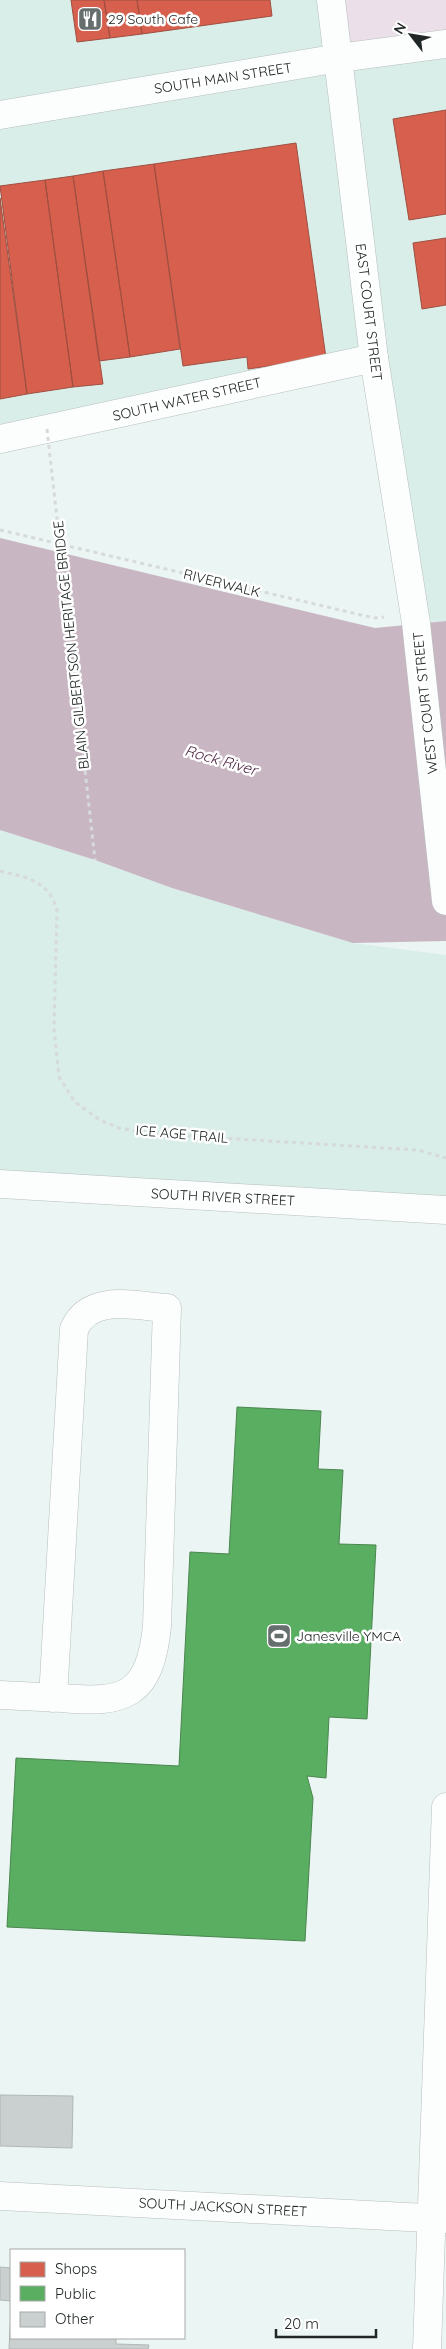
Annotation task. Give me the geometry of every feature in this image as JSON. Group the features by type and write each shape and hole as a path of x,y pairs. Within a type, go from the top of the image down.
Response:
{"main road":[{"name":"EAST COURT STREET","path":"331,0 340,58 374,358 416,619"},
{"name":"SOUTH MAIN STREET","path":"0,114 340,58 446,44"},
{"name":"SOUTH WATER STREET","path":"0,439 374,358"},
{"name":"WEST COURT STREET","path":"416,619 446,901"},
{"name":"SOUTH RIVER STREET","path":"0,1184 446,1210"},
{"path":"0,1694 53,1698 96,1701 114,1699 131,1690 145,1674 154,1652 167,1308 107,1304 94,1307 80,1316 74,1329 53,1698"},
{"path":"427,2349 439,2218 446,1807"},
{"name":"SOUTH JACKSON STREET","path":"0,2196 439,2218"}],"path":[{"name":"BLAIN GILBERTSON HERITAGE BRIDGE","path":"47,429 95,860"},
{"name":"RIVERWALK","path":"0,530 311,605 374,618 416,619"},
{"name":"ICE AGE TRAIL","path":"0,871 43,885 53,897 57,910 54,1029 59,1077 75,1102 100,1120 119,1128 154,1134 418,1150 446,1158"}],"shaded area":[{"path":"0,0 331,0 446,44 446,621 416,623 374,358 0,439"},
{"path":"331,0 446,0 446,44 339,58"},
{"path":"0,830 95,860 172,888 353,943 446,955 446,1210 0,1184"}],"water":[{"name":"Rock River","path":"0,538 375,628 446,621 446,941 353,943 172,888 95,860 0,830"}],"building: Shops":[{"name":"29 South Cafe","path":"71,0 104,0 110,38 77,42"},
{"path":"104,0 137,0 142,34 110,38"},
{"path":"137,0 270,0 272,16 142,34"},
{"path":"446,110 446,214 409,220 393,119"},
{"path":"296,143 326,358 248,369 247,357 183,366 154,164"},
{"path":"154,164 180,349 130,357 103,171"},
{"path":"103,171 130,357 99,361 73,176"},
{"path":"73,176 103,384 73,387 45,180"},
{"path":"45,180 73,387 27,394 0,186"},
{"path":"0,198 27,394 0,399"},
{"path":"446,238 446,305 422,309 413,243"}],"building: Public":[{"name":"Janesville YMCA","path":"237,1407 321,1411 318,1469 343,1470 339,1544 376,1545 367,1719 329,1717 326,1778 307,1776 313,1798 305,1941 7,1927 16,1758 179,1766 190,1552 229,1554"}],"building: Other":[{"path":"0,2095 73,2096 72,2148 0,2146"},
{"path":"0,2267 10,2268 10,2301 0,2300"},
{"path":"10,2330 10,2339 116,2339 116,2344 149,2345 148,2349 9,2349"}],"place":[{"name":"29 South Cafe","path":"90,19"},
{"name":"Janesville YMCA","path":"279,1636"}]}
